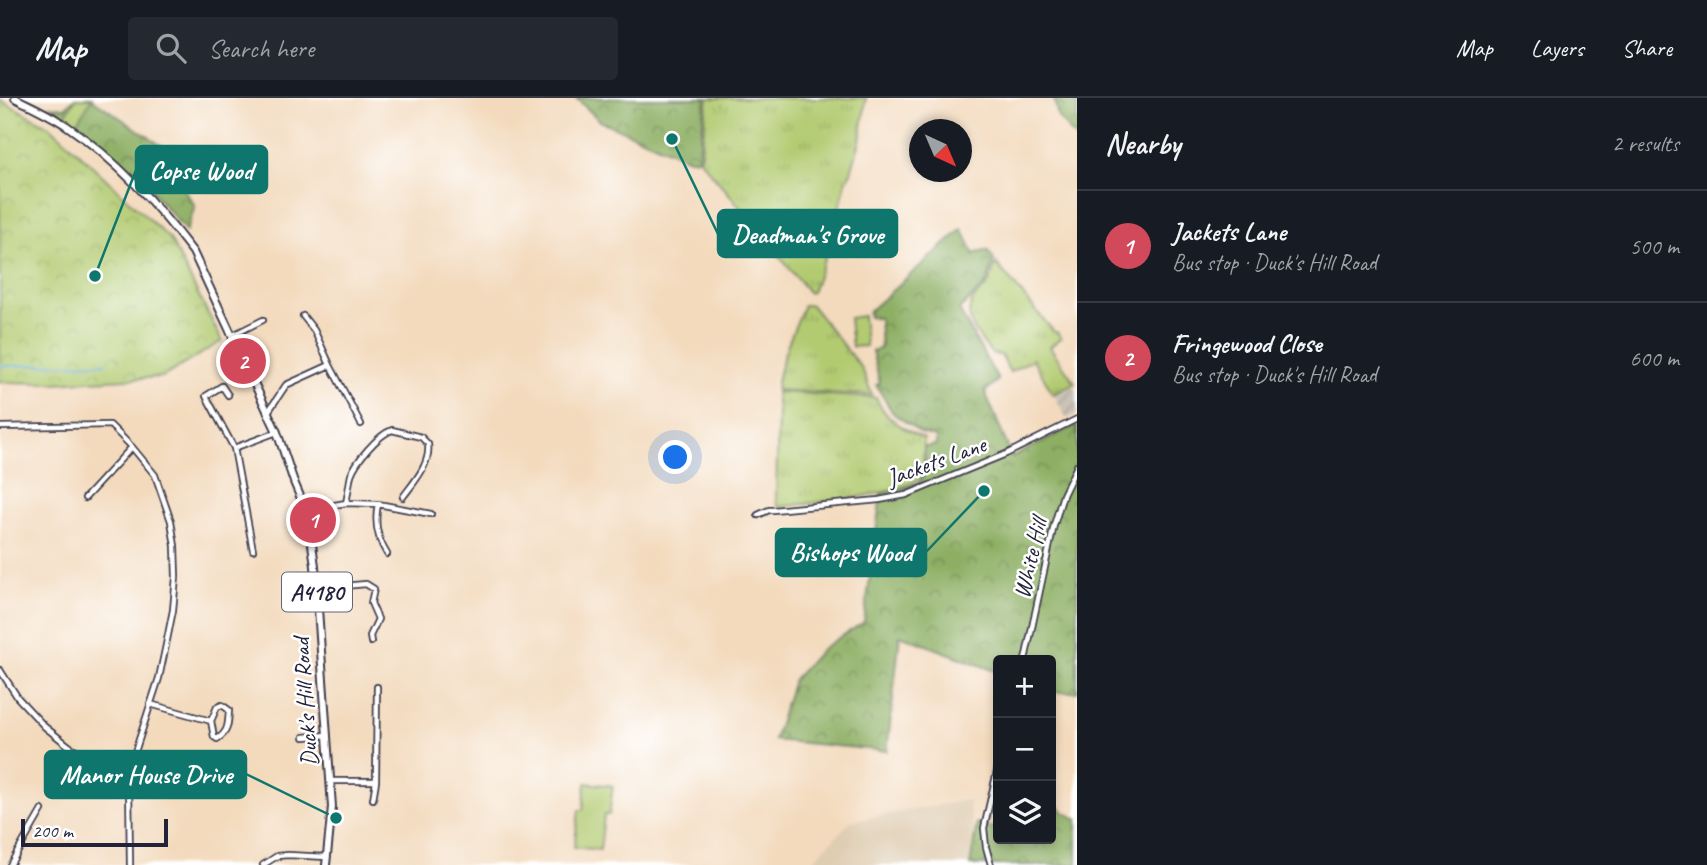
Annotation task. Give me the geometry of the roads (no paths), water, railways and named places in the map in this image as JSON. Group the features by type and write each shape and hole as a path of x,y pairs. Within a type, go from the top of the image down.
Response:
{"main road":[{"name":"Duck's Hill Road","path":"15,98 67,126 117,166 135,183 193,252 277,432 308,515 316,586 332,807 326,865"}],"street":[{"path":"303,316 314,330 361,424"},
{"path":"233,335 263,320"},
{"path":"268,412 286,385 330,365"},
{"path":"228,395 222,386 206,397 234,449 253,550"},
{"name":"Jackets Lane","path":"758,514 769,510 906,495 1006,454 1077,419"},
{"path":"0,427 110,425 155,475 172,521 176,577 173,610 159,678 134,755 129,782 130,865"},
{"path":"346,503 352,475 359,461 380,438 392,430 421,437 428,444 429,456 403,497"},
{"path":"234,449 277,432"},
{"path":"85,498 132,447"},
{"name":"White Hill","path":"1026,655 1054,525 1063,495 1077,466"},
{"path":"306,510 346,503 378,504 431,514"},
{"path":"378,504 375,519 379,542 387,554"},
{"path":"316,586 366,584 374,589 371,604 378,619 370,636 371,642"},
{"path":"0,670 18,698 45,727 69,746 129,782"},
{"path":"373,799 376,781 377,687"},
{"path":"150,704 211,721"},
{"path":"222,705 229,710 228,729 217,739 214,737 211,721 217,706 222,705"},
{"path":"304,737 327,735"},
{"path":"330,781 376,781"},
{"path":"991,865 984,828 995,781"},
{"path":"10,865 42,810"},
{"path":"263,865 277,856 327,857"}],"waterway":[{"path":"0,366 107,363"}],"place":[{"name":"Deadman's Grove","path":"672,139"},
{"name":"Copse Wood","path":"95,276"},
{"name":"Fringewood Close","path":"243,361"},
{"name":"Bishops Wood","path":"984,491"},
{"name":"Jackets Lane","path":"313,520"},
{"name":"Manor House Drive","path":"336,818"}]}
